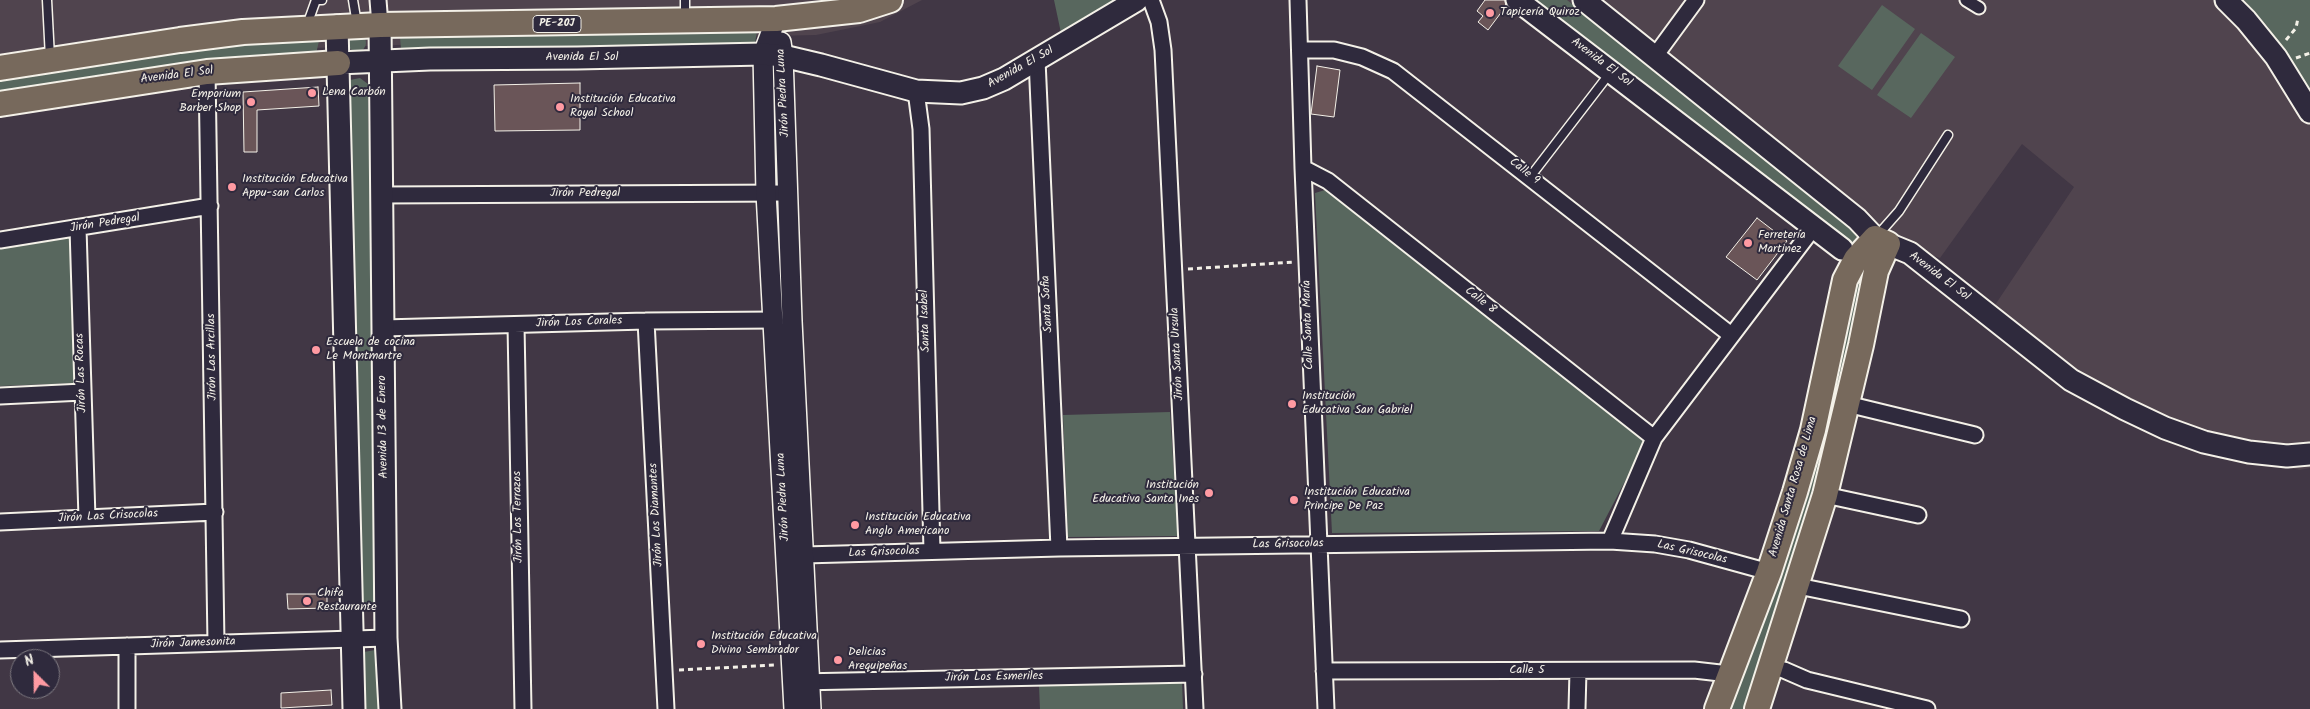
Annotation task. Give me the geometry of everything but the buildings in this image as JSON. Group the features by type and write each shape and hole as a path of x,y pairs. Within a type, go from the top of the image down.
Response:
{"main road":[{"name":"PE-20J","path":"0,68 197,37 347,26 685,11 776,19 859,10 890,0"},
{"name":"Avenida El Sol","path":"0,104 207,72 380,60 773,55 916,91 961,93 983,88 1036,60 1137,0"},
{"name":"Avenida El Sol","path":"1517,0 1849,254 1876,271"},
{"name":"Avenida El Sol","path":"1584,0 1881,241 1910,253 2071,380 2165,428 2204,442 2249,452 2287,456 2310,454"},
{"path":"2226,0 2246,20 2276,57 2310,112"},
{"name":"Avenida 13 de Enero","path":"380,25 386,638 390,709"},
{"path":"347,26 338,63 354,709"},
{"path":"1757,709 1798,586 1825,496 1847,404 1881,241"},
{"name":"Avenida Santa Rosa de Lima","path":"1717,709 1769,572 1796,492 1813,430 1846,280 1849,254 1881,241"}],"street":[{"path":"378,0 380,25"},
{"name":"Jirón Santa Ursula","path":"1151,0 1158,22 1163,50 1189,548 1195,709"},
{"name":"Calle Santa María","path":"1298,0 1303,168 1326,709"},
{"path":"1655,56 1696,0"},
{"path":"1966,0 1979,8"},
{"name":"Jirón Piedra Luna","path":"776,19 766,194 799,676 811,709"},
{"name":"Calle 9","path":"1300,50 1334,50 1362,57 1393,71 1731,335"},
{"name":"Jirón Piedra Luna","path":"773,55 788,193 804,555 799,676 794,709"},
{"name":"Santa Sofia","path":"1036,60 1059,548"},
{"name":"Jirón Las Arcillas","path":"207,72 216,643"},
{"name":"Santa Isabel","path":"916,91 921,129 932,551"},
{"name":"Calle 8","path":"1303,168 1328,181 1654,438"},
{"name":"Jirón Pedregal","path":"382,195 788,193"},
{"name":"Jirón Pedregal","path":"0,240 210,206"},
{"path":"1610,541 1654,438 1814,227"},
{"name":"Jirón Las Rocas","path":"78,228 87,518"},
{"name":"Jirón Los Corales","path":"383,328 646,321 775,320"},
{"name":"Jirón Los Diamantes","path":"646,321 666,670 666,709"},
{"name":"Jirón Los Terrazos","path":"516,324 523,709"},
{"path":"0,396 83,392"},
{"path":"1847,404 1975,434"},
{"path":"1825,496 1918,515"},
{"name":"Jirón Las Crisocolas","path":"0,522 215,512"},
{"name":"Las Grisocolas","path":"804,555 1059,548 1189,548 1318,544 1610,541 1655,544 1690,550 1769,572"},
{"path":"1798,586 1961,619"},
{"name":"Jirón Jamesonita","path":"0,650 386,638"},
{"path":"127,646 127,709"},
{"path":"1770,667 1784,670 1807,680 1928,709"},
{"name":"Calle 5","path":"1324,671 1694,670 1729,674"},
{"path":"1577,709 1578,671"},
{"name":"Jirón Los Esmeriles","path":"799,676 1194,674"}],"lane":[{"path":"47,0 50,60"},
{"path":"305,29 316,0 322,0"},
{"path":"347,26 353,0"},
{"path":"1530,177 1611,71"},
{"path":"1881,241 1898,211 1948,136"}],"path":[{"path":"2286,40 2296,28 2298,18"},
{"path":"2293,59 2310,53"},
{"path":"1174,269 1307,262"},
{"path":"666,670 799,676"}],"shaded area":[{"path":"0,0 922,0 880,22 816,35 453,43 201,52 0,86"},
{"path":"1549,0 2310,0 2310,468 2300,470 2186,449 2052,377 1993,308 2074,187 2022,144 1940,258 1843,226"}],"green space":[{"path":"1054,0 1121,0 1061,33"},
{"path":"1528,0 1567,0 1855,225 1860,233 1853,242 1842,241"},
{"path":"2244,0 2310,0 2310,98 2268,27"},
{"path":"1882,5 1915,29 1872,90 1838,66"},
{"path":"405,31 757,31 755,43 750,48 409,54 401,49 400,37"},
{"path":"1921,33 1955,57 1911,118 1877,95"},
{"path":"312,34 319,41 316,54 0,96 0,75"},
{"path":"357,34 363,37 366,43 363,49 357,52 351,49 348,43 351,37"},
{"path":"360,78 368,84 377,605 375,611 364,610 360,606 347,87 350,80"},
{"path":"1325,190 1646,441 1599,531 1332,533 1315,193"},
{"path":"75,237 77,383 0,386 0,249"},
{"path":"1857,277 1863,280 1863,287 1823,460 1744,709 1725,709"},
{"path":"1170,412 1178,536 1068,537 1063,415"},
{"path":"375,650 380,654 381,709 361,709 360,658 364,652"},
{"path":"1182,681 1183,709 1040,709 1039,686"}],"place":[{"name":"Tapicería Quiroz","path":"1490,13"},
{"name":"Lena Carbón","path":"312,93"},
{"name":"Emporium Barber Shop","path":"251,102"},
{"name":"Institución Educativa Royal School","path":"560,107"},
{"name":"Institución Educativa Appu-san Carlos","path":"232,187"},
{"name":"Ferretería Martinez","path":"1748,243"},
{"name":"Escuela de cocina Le Montmartre","path":"316,350"},
{"name":"Institución Educativa San Gabriel","path":"1292,404"},
{"name":"Institución Educativa Santa Ines","path":"1209,493"},
{"name":"Institución Educativa Principe De Paz","path":"1294,500"},
{"name":"Institución Educativa Anglo Americano","path":"855,525"},
{"name":"Chifa Restaurante","path":"307,601"},
{"name":"Institución Educativa Divino Sembrador","path":"701,644"},
{"name":"Delicias Arequipeñas","path":"838,660"}]}
